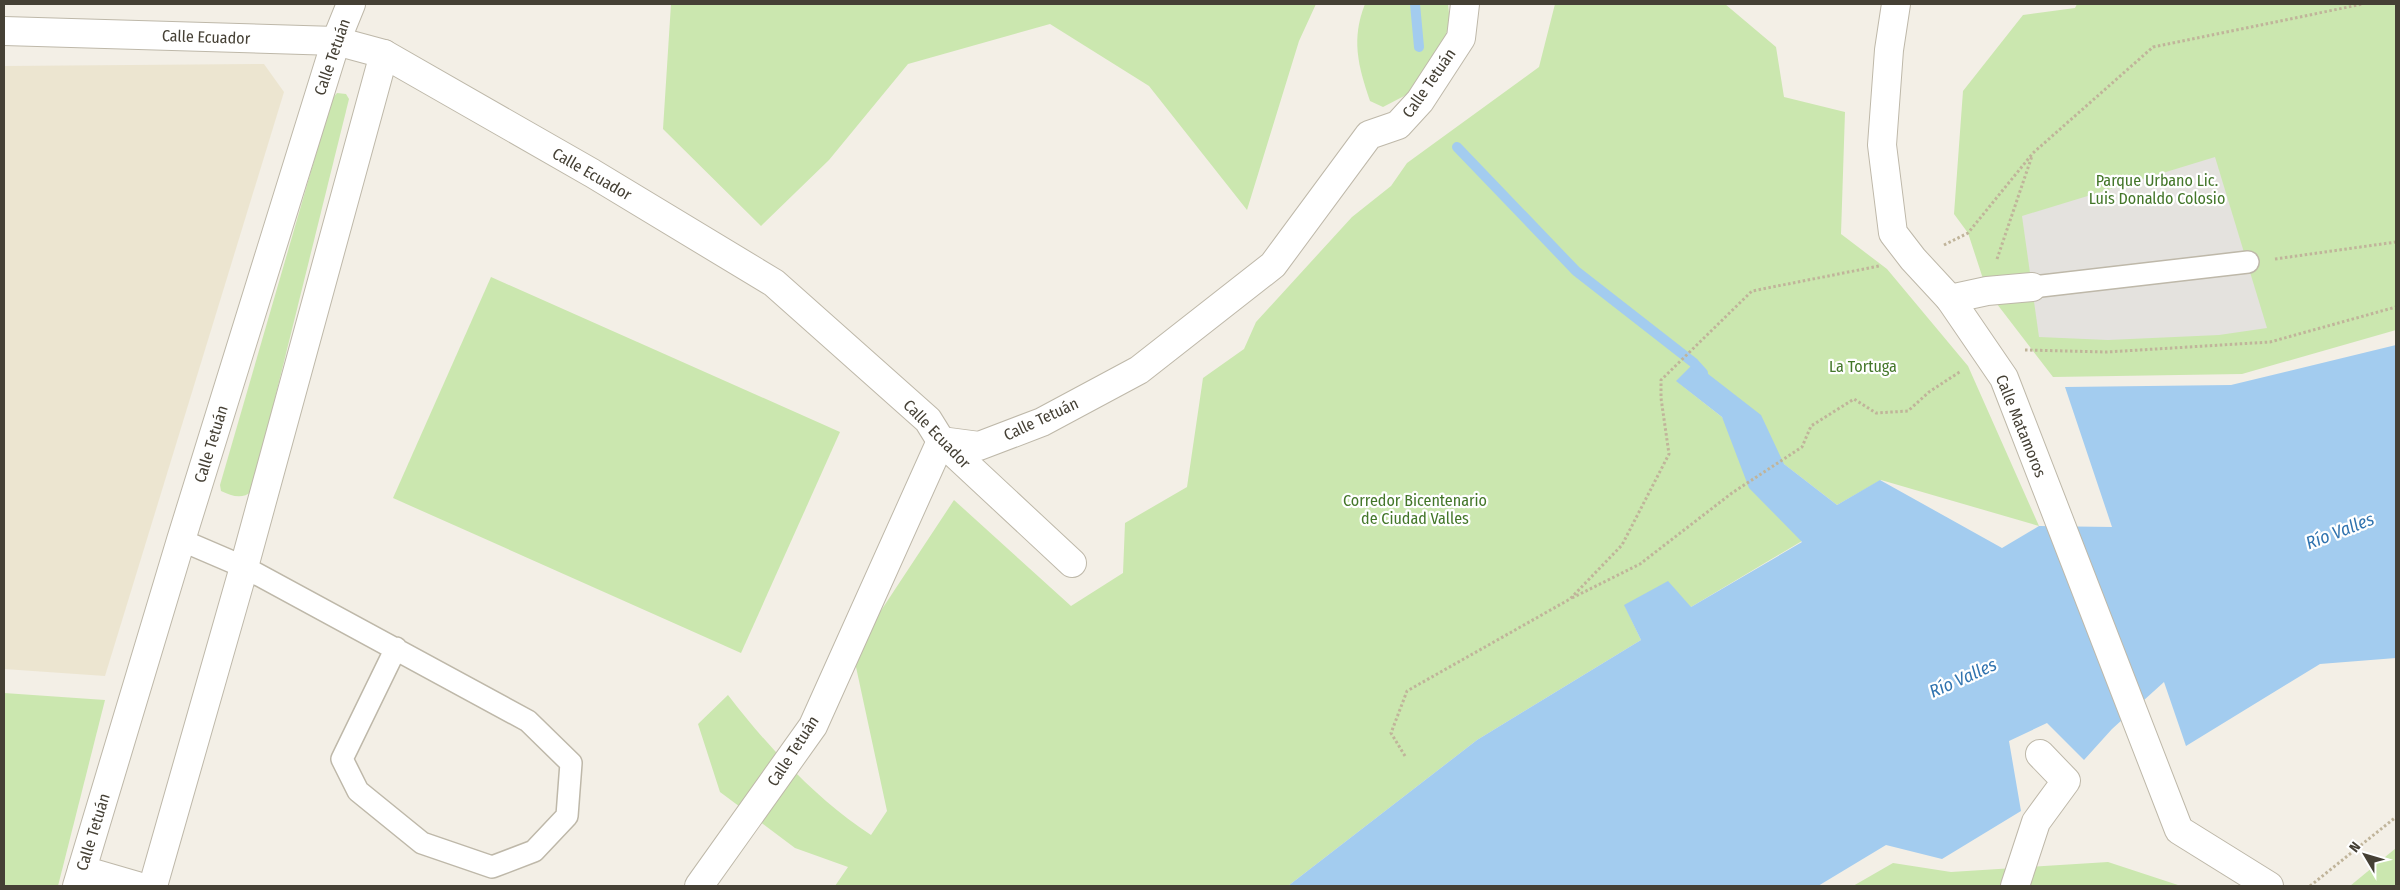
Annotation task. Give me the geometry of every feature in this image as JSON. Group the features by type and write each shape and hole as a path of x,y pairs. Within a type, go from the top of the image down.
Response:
{"street":[{"name":"Calle Tetuán","path":"80,878 181,540 336,41 350,4"},
{"name":"Calle Tetuán","path":"699,886 813,726 941,441 978,446 1042,422 1139,370 1273,265 1369,135 1398,125 1420,101 1461,38 1465,4"},
{"name":"Calle Matamoros","path":"1896,4 1889,50 1882,145 1893,233 1913,259 1950,299 2004,378 2179,830 2269,886"},
{"name":"Calle Ecuador","path":"4,31 336,41 384,54 592,173 774,283 928,420 941,441 1072,563"},
{"path":"153,886 244,567 384,54"},
{"path":"1950,299 1987,291 2032,287"},
{"path":"2015,886 2036,822 2066,781 2040,754"},
{"path":"80,878 137,886"}],"lane":[{"path":"2032,287 2248,262"},
{"path":"181,540 244,567 396,648 528,721 571,763 567,816 534,851 492,867 422,843 358,791 342,759 396,648"}],"path":[{"path":"1570,599 1622,545 1669,454 1660,380 1752,291 1913,259 1968,233 2033,153 2154,46 2363,4"},
{"path":"1987,291 2033,153"},
{"path":"2248,262 2396,242"},
{"path":"1405,756 1390,733 1407,690 1570,599 1640,564 1732,492 1802,447 1810,426 1854,400 1876,413 1908,411 1929,392 1968,366 1986,350 2107,352 2270,342 2396,307"},
{"path":"2310,886 2396,817"}],"shaded area":[{"path":"264,64 284,92 105,676 4,669 4,66"},
{"path":"2215,157 2267,328 2219,335 2108,340 2039,337 2022,216"}],"green space":[{"path":"671,4 1316,4 1299,41 1247,210 1149,86 1050,24 908,64 829,160 761,226 663,129"},
{"path":"1365,4 1448,4 1450,22 1439,56 1408,94 1383,107 1370,101 1359,64 1358,29"},
{"name":"Corredor Bicentenario de Ciudad Valles","path":"1555,4 1725,4 1776,47 1784,97 1845,112 1841,234 1887,269 1968,366 2039,526 1881,480 1837,505 1676,381 1722,417 1802,541 1691,607 1625,606 1641,640 1477,740 1288,886 835,886 848,867 795,848 720,792 698,724 728,695 776,753 794,771 850,821 871,835 887,811 853,653 954,500 1071,606 1123,573 1125,523 1187,487 1203,378 1244,349 1256,322 1352,217 1391,186 1407,163 1539,67"},
{"name":"Parque Urbano Lic. Luis Donaldo Colosio","path":"2077,4 2396,4 2396,330 2242,374 2053,377 1987,291 1968,233 1954,214 1963,91 2023,15 2075,8"},
{"path":"337,93 346,94 349,99 252,491 244,496 233,496 221,491 220,485 332,99"},
{"path":"491,277 840,432 741,653 393,498"},
{"path":"4,693 105,700 58,886 4,886"},
{"path":"2396,848 2396,886 2350,886"},
{"path":"2108,862 2181,886 1853,886 1893,863 1951,872"}],"water":[{"name":"Río Valles","path":"2396,345 2396,658 2320,664 2186,746 2164,682 2112,729 2084,760 2047,723 2009,741 2021,811 1942,859 1886,845 1818,886 1288,886 1477,740 1641,640 1624,605 1668,581 1691,607 1802,542 1749,488 1722,417 1676,381 1694,363 1761,415 1784,464 1837,505 1880,480 2002,548 2039,526 2112,527 2065,387 2231,385"}],"waterway":[{"path":"1415,4 1419,47"},
{"path":"1457,147 1576,271 1694,363 1703,373"}],"park label":[{"name":"La Tortuga","path":"1863,366"}]}
